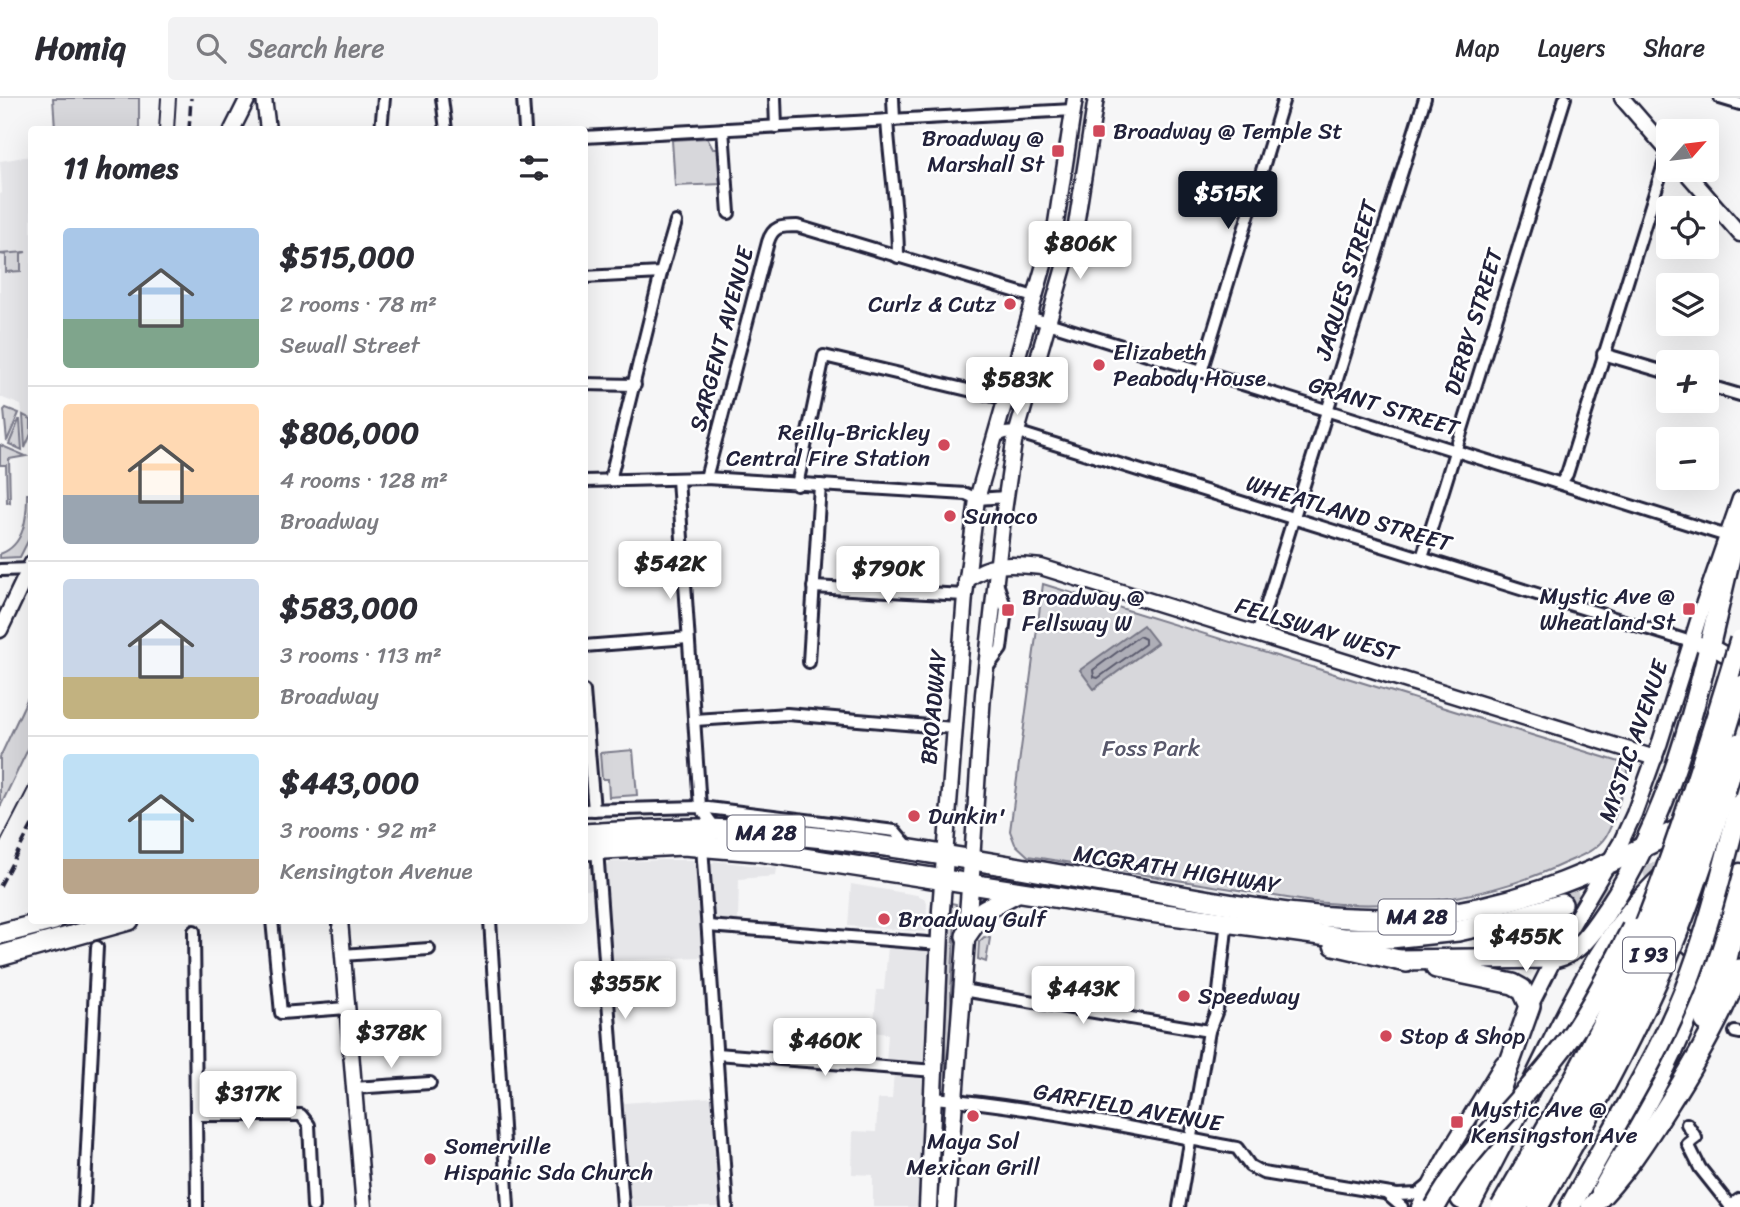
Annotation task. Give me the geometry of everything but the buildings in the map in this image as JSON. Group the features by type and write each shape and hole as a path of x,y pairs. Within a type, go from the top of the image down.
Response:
{"highway":[{"path":"1396,960 1554,958 1571,952 1586,940 1622,887 1643,848 1676,770 1700,644 1740,517"},
{"name":"I 93","path":"1501,1207 1602,1023 1648,919 1740,640"},
{"name":"I 93","path":"1518,1207 1599,1062 1648,959 1676,887 1740,686"},
{"name":"I 93","path":"1538,1207 1608,1083 1663,967 1696,882 1740,743"},
{"path":"1570,1207 1655,1055 1685,989 1706,926 1740,801"},
{"name":"MCGRATH HIGHWAY","path":"589,844 655,830 716,830 802,836 1325,917 1412,918 1515,900 1559,886 1740,801"},
{"path":"1469,1207 1512,1126 1576,993 1601,950 1653,887 1674,868 1695,851 1740,825"},
{"name":"MCGRATH HIGHWAY","path":"589,844 702,846 774,853 1303,934 1368,938 1443,933 1497,923 1562,904"},
{"path":"1435,1207 1470,1153 1574,1033 1608,975 1674,846"},
{"path":"966,936 985,910 1017,892"},
{"path":"1662,1114 1693,1051 1715,996 1740,903"},
{"path":"1616,929 1634,922 1667,930 1696,947 1704,957 1708,969"},
{"path":"0,934 39,924"},
{"path":"0,956 116,924"},
{"path":"1303,934 1396,960 1513,984 1522,989 1530,1006 1459,1207"},
{"path":"1590,1207 1631,1164 1716,1025 1740,969"}],"main road":[{"path":"234,126 247,98"},
{"path":"264,98 268,126"},
{"path":"946,1207 980,729 1006,497 1016,432 1070,250 1083,190 1096,98"},
{"path":"1622,98 1656,137"},
{"path":"1074,104 1080,125 1077,165 1083,190"},
{"name":"BROADWAY","path":"928,1207 953,729 977,499 1056,223 1074,104"},
{"path":"1694,182 1740,234"},
{"path":"1017,362 1036,368"},
{"name":"MYSTIC AVENUE","path":"1419,1207 1498,1071 1566,935 1628,828 1700,644 1727,536 1740,499"},
{"name":"FELLSWAY WEST","path":"966,588 980,570 997,572 1041,567 1655,758"},
{"path":"0,630 28,571"},
{"path":"1700,644 1740,663"},
{"path":"1590,1207 1668,1068 1692,1014 1740,871"},
{"path":"340,924 364,1207"},
{"path":"1732,1207 1740,1200"}],"street":[{"path":"380,126 383,98"},
{"path":"442,98 446,126"},
{"path":"523,98 524,126"},
{"path":"775,98 776,127"},
{"path":"893,98 890,120 891,172 896,204 898,257"},
{"path":"1201,372 1284,98"},
{"name":"JAQUES STREET","path":"1257,635 1425,98"},
{"name":"DERBY STREET","path":"1422,558 1564,98"},
{"path":"1720,98 1740,104"},
{"path":"588,137 890,120 1074,104"},
{"path":"723,129 729,214"},
{"path":"1561,484 1567,474 1658,182"},
{"path":"610,480 676,222"},
{"name":"SARGENT AVENUE","path":"706,478 771,233 777,227 797,226 1034,296"},
{"path":"588,276 661,273"},
{"name":"GRANT STREET","path":"1029,317 1727,536"},
{"path":"1603,354 1656,369"},
{"path":"797,485 824,356 1006,399"},
{"path":"588,384 635,385"},
{"path":"1719,389 1740,395"},
{"path":"994,437 1016,432"},
{"name":"WHEATLAND STREET","path":"1016,432 1700,644"},
{"path":"588,481 706,478 966,494 977,499 1006,497"},
{"path":"678,479 700,807 716,830"},
{"path":"809,662 820,485"},
{"path":"0,570 28,567"},
{"path":"813,587 966,588"},
{"path":"588,646 688,638"},
{"path":"695,720 787,714 953,729"},
{"path":"588,782 589,810 700,807 895,831 912,852"},
{"path":"589,844 623,1207"},
{"path":"702,846 727,1207"},
{"path":"1179,1207 1209,1031 1217,1010 1228,923 1219,901"},
{"path":"272,924 281,1013 347,1007"},
{"path":"490,924 508,1207"},
{"path":"708,926 940,944"},
{"path":"194,931 197,1207"},
{"path":"84,1207 97,947"},
{"path":"342,955 429,949"},
{"path":"962,990 1209,1031"},
{"path":"717,1054 935,1071"},
{"path":"354,1088 430,1083"},
{"name":"GARFIELD AVENUE","path":"934,1098 1190,1138 1237,1148 1250,1166 1263,1173 1386,1194 1418,1194 1433,1181"},
{"path":"196,1115 298,1115 304,1119 309,1125 313,1207"},
{"path":"1679,1152 1696,1138 1687,1124"},
{"path":"1688,1144 1700,1168 1732,1207"},
{"name":"GARFIELD AVENUE","path":"1386,1194 1402,1207"}],"shaded area":[{"path":"28,156 28,418 23,416 21,405 0,397 0,161"},
{"path":"693,860 699,863 705,957 613,960 606,865 610,862"},
{"path":"715,861 777,868 776,876 739,879 738,923 715,920 709,865"},
{"path":"588,865 592,866 594,890 588,890"},
{"path":"851,884 924,898 927,902 926,932 848,926"},
{"path":"888,946 927,948 931,953 927,1063 923,1066 886,1063 888,1034 873,1032 877,990 884,990"},
{"path":"894,1071 927,1075 919,1192 921,1203 916,1207 873,1207 873,1175 852,1174 853,1131 876,1132 878,1099 892,1099"},
{"path":"714,1097 721,1207 630,1207 623,1103"}],"green space":[{"path":"53,98 139,98 139,126 55,126"},
{"path":"707,138 713,149 721,149 722,184 675,186 672,140"},
{"path":"26,252 21,253 21,271 6,272 6,255 0,254"},
{"path":"6,408 19,413 7,441 4,410"},
{"path":"23,415 28,418 28,441 25,448"},
{"path":"20,420 22,450 9,444"},
{"path":"0,445 26,456 9,459 10,503 7,502 6,465 0,465"},
{"path":"28,494 28,541 20,557 0,558 0,554 8,550 20,537"},
{"name":"Foss Park","path":"1043,584 1629,765 1610,829 1602,841 1588,852 1537,875 1474,893 1410,903 1312,902 1028,856 1015,844 1010,831"},
{"path":"28,697 28,749 0,807 0,757"},
{"path":"633,750 637,795 609,797 608,779 602,779 600,753"},
{"path":"951,903 956,904 951,991 952,1034 947,1085 944,1029"},
{"path":"984,937 990,938 986,962 978,959 979,942"},
{"path":"946,1111 940,1192 939,1124"}],"water":[{"path":"1143,625 1157,643 1094,689 1080,670"}],"tunnel":[{"path":"1562,904 1740,842"}],"tram line":[{"path":"159,126 161,98"},
{"path":"174,126 176,98"},
{"path":"0,843 28,789"}],"railway":[{"path":"189,126 191,98"},
{"path":"0,886 28,833"}],"place":[{"name":"Broadway @ Temple St","path":"1099,131"},
{"name":"Broadway @ Marshall St","path":"1058,151"},
{"name":"Curlz & Cutz","path":"1010,304"},
{"name":"Elizabeth Peabody House","path":"1099,365"},
{"name":"Reilly-Brickley Central Fire Station","path":"944,445"},
{"name":"Sunoco","path":"950,516"},
{"name":"Mystic Ave @ Wheatland St","path":"1689,609"},
{"name":"Broadway @ Fellsway W","path":"1008,610"},
{"name":"Dunkin'","path":"914,816"},
{"name":"Broadway Gulf","path":"884,919"},
{"name":"Speedway","path":"1184,996"},
{"name":"Stop & Shop","path":"1386,1036"},
{"name":"Maya Sol Mexican Grill","path":"973,1116"},
{"name":"Mystic Ave @ Kensingston Ave","path":"1457,1122"},
{"name":"Somerville Hispanic Sda Church","path":"430,1159"}]}
